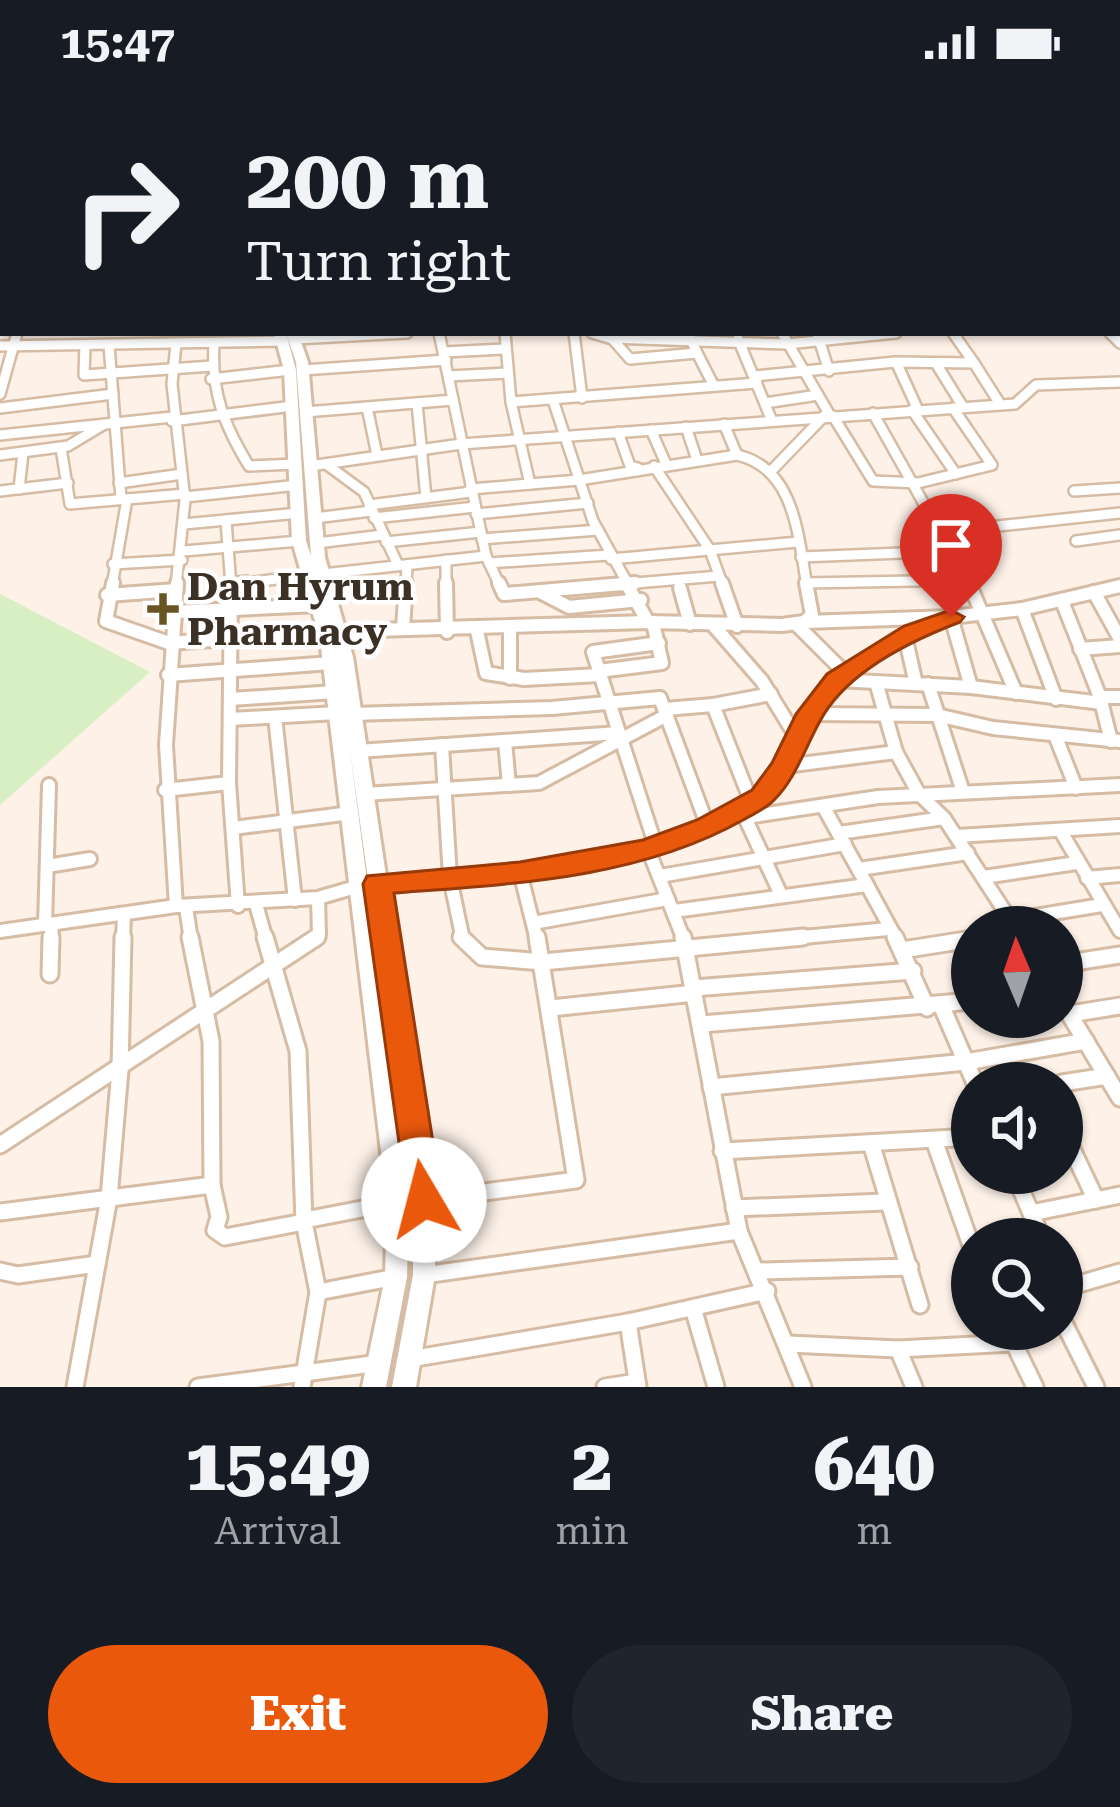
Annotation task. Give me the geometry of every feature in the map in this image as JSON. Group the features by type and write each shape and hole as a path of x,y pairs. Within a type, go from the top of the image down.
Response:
{"main road":[{"path":"288,337 308,470 308,542 333,632 345,713 350,813 368,885 424,1200 424,1275 404,1387"},
{"path":"315,574 318,605 333,632 334,692 358,751 364,794 398,1202 396,1277 374,1387"}],"street":[{"path":"64,345 67,336"},
{"path":"1,386 6,346 110,345 133,339 214,344 319,336"},
{"path":"350,336 350,368"},
{"path":"440,336 481,535 504,594 719,576"},
{"path":"505,336 506,373 530,484"},
{"path":"574,336 582,398"},
{"path":"609,336 629,359 697,353"},
{"path":"714,386 689,336 885,336"},
{"path":"955,336 1000,404"},
{"path":"737,337 772,421"},
{"path":"784,338 827,416 873,482 918,483 992,463 937,364"},
{"path":"818,338 829,371"},
{"path":"878,338 896,363 915,410 956,474"},
{"path":"174,340 172,419 185,495 183,556 169,643 165,790 181,906 211,1041 212,1185 219,1235 398,1202"},
{"path":"214,344 211,372 218,416 248,466 308,470 358,485 402,565 403,629"},
{"path":"85,345 84,375 170,369 350,368 504,349"},
{"path":"110,345 113,394 108,424 124,499 106,621 169,643 403,629 447,632 651,622 736,626 951,617 1022,609 1120,586"},
{"path":"511,402 714,386 896,363 974,363"},
{"path":"449,376 506,373"},
{"path":"62,448 70,504 217,494 377,455 461,444 1016,404 1036,385 1120,382"},
{"path":"0,407 113,394"},
{"path":"765,403 818,395"},
{"path":"0,435 453,400"},
{"path":"477,631 482,669 510,678 662,664 659,643 641,600 610,557 598,530 553,400"},
{"path":"416,403 426,498"},
{"path":"368,407 377,455"},
{"path":"872,413 918,483 986,613 1016,693"},
{"path":"772,470 827,416"},
{"path":"0,455 62,448 108,424"},
{"path":"724,424 737,455"},
{"path":"686,427 697,460"},
{"path":"652,430 660,465 710,550 736,626"},
{"path":"618,432 630,466 639,468"},
{"path":"19,489 23,453"},
{"path":"371,511 471,491 737,455 772,470 798,542 812,615 800,623"},
{"path":"119,482 182,474"},
{"path":"0,491 68,484"},
{"path":"1074,491 1120,488"},
{"path":"217,494 233,610 232,828 247,905 274,967 298,1051 304,1221 318,1292 303,1380"},
{"path":"184,524 588,503"},
{"path":"942,532 1120,513"},
{"path":"112,564 308,542 598,530"},
{"path":"1076,541 1120,535"},
{"path":"231,585 446,560 610,557 798,542"},
{"path":"801,557 952,551"},
{"path":"446,560 447,632"},
{"path":"680,588 695,578"},
{"path":"655,580 680,588"},
{"path":"805,583 968,580"},
{"path":"680,588 690,624"},
{"path":"107,595 176,590"},
{"path":"541,592 568,607 641,600"},
{"path":"1081,649 1120,642 1094,592"},
{"path":"809,714 937,715 993,728 1116,741 1062,601"},
{"path":"173,612 318,605"},
{"path":"1022,609 1056,699"},
{"path":"747,810 784,766 809,714 841,676 905,636 951,617"},
{"path":"951,617 971,687"},
{"path":"800,623 841,676 1056,699 1120,698"},
{"path":"714,626 771,694 797,738"},
{"path":"510,630 510,678"},
{"path":"905,636 963,792"},
{"path":"659,643 596,650 600,673 686,946 740,1231 803,1387"},
{"path":"168,675 331,663"},
{"path":"876,682 896,752 919,794 944,818 1002,906"},
{"path":"231,699 334,692"},
{"path":"364,794 553,778 666,712 771,694"},
{"path":"231,719 660,698 708,827"},
{"path":"713,705 763,855 782,895"},
{"path":"275,717 295,900"},
{"path":"1055,735 1076,788"},
{"path":"358,751 621,736"},
{"path":"505,741 509,785"},
{"path":"442,745 450,878 461,938 482,957 543,962 888,928"},
{"path":"784,766 896,752"},
{"path":"165,790 229,783"},
{"path":"49,784 50,974"},
{"path":"0,931 181,906 318,898 368,885 520,872 652,848 747,810 919,794 1120,785"},
{"path":"823,806 966,1061"},
{"path":"232,828 350,813"},
{"path":"660,875 944,818"},
{"path":"957,836 1120,826"},
{"path":"1060,830 1102,905 1118,923"},
{"path":"859,869 968,853"},
{"path":"47,866 90,859"},
{"path":"984,877 1076,863"},
{"path":"424,1200 576,1180 543,962 520,872"},
{"path":"1087,878 1120,875"},
{"path":"533,923 867,885"},
{"path":"0,1145 316,940 318,898"},
{"path":"1083,909 1102,905"},
{"path":"75,1387 109,1198 120,1070 124,915"},
{"path":"902,950 951,942"},
{"path":"1083,961 1120,955"},
{"path":"550,1008 913,971"},
{"path":"701,1024 951,1005"},
{"path":"1083,1007 1120,1006"},
{"path":"1083,1036 1120,1098"},
{"path":"711,1087 966,1061 1086,1041"},
{"path":"1083,1076 1120,1059"},
{"path":"722,1151 951,1139"},
{"path":"934,1140 961,1218"},
{"path":"871,1144 920,1305"},
{"path":"1083,1172 1096,1200"},
{"path":"0,1212 212,1185"},
{"path":"1023,1194 1033,1218"},
{"path":"1031,1213 1120,1195"},
{"path":"734,1208 885,1202"},
{"path":"424,1275 740,1231"},
{"path":"0,1271 18,1275 97,1264"},
{"path":"758,1271 910,1267"},
{"path":"1083,1283 1120,1272"},
{"path":"318,1292 396,1277"},
{"path":"410,1358 628,1322 767,1292"},
{"path":"693,1308 716,1387"},
{"path":"605,1387 638,1385 628,1322"},
{"path":"788,1344 898,1349 951,1343"},
{"path":"898,1349 914,1387"},
{"path":"1017,1350 1035,1387"},
{"path":"1078,1350 1096,1387"},
{"path":"198,1387 303,1380 380,1363"}],"green space":[{"path":"0,594 150,672 0,805"}],"place":[{"name":"Dan Hyrum Pharmacy","path":"163,609"}],"route":[{"path":"424,1200 378,884 520,872 648,850 708,827 762,797 784,766 809,714 836,680 913,631 951,617"}]}
